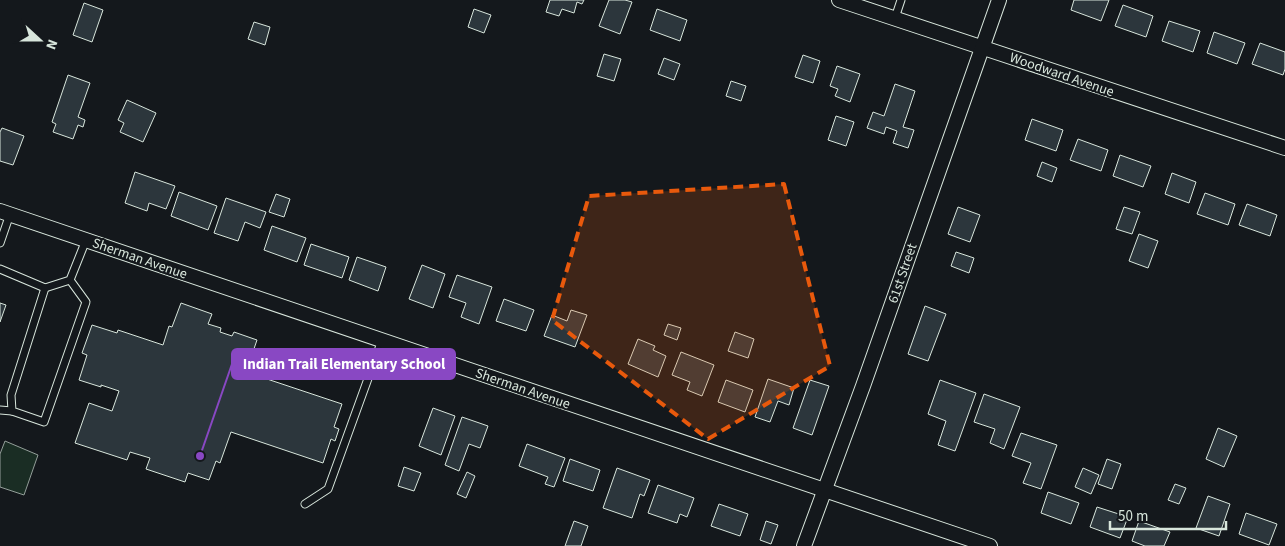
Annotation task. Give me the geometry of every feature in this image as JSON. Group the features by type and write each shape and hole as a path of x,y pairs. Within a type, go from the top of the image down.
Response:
{"street":[{"name":"Woodward Avenue","path":"840,0 1285,148"},
{"name":"61st Street","path":"804,546 866,377 999,0"},
{"name":"Sherman Avenue","path":"5,213 990,546"}],"lane":[{"path":"895,18 901,0"},
{"path":"0,243 5,213"},
{"path":"70,280 86,240"},
{"path":"0,269 44,288 70,280"},
{"path":"0,410 12,411 44,422 86,302 70,280"},
{"path":"12,411 11,395 44,288"},
{"path":"304,504 328,489 382,340"}],"highlighted area":[{"path":"784,184 830,366 708,439 552,320 589,196"}],"green space":[{"path":"5,441 38,455 24,495 0,487 0,454"}],"building":[{"path":"550,0 584,0 582,4 577,2 574,13 562,9 559,16 546,12"},
{"path":"609,0 632,2 620,34 599,26"},
{"path":"1074,0 1109,0 1101,21 1071,10"},
{"path":"84,3 103,10 92,42 73,35"},
{"path":"1123,5 1153,16 1146,37 1115,26"},
{"path":"474,9 491,15 484,33 468,27"},
{"path":"657,9 687,20 680,41 650,30"},
{"path":"1169,21 1200,31 1193,52 1162,41"},
{"path":"254,22 270,27 265,45 248,39"},
{"path":"1214,32 1245,43 1237,64 1207,53"},
{"path":"1260,43 1285,52 1283,75 1252,64"},
{"path":"604,54 621,59 614,81 597,76"},
{"path":"803,55 820,61 813,83 795,77"},
{"path":"664,58 680,64 674,80 658,74"},
{"path":"837,66 860,74 850,102 835,96 838,89 830,86"},
{"path":"68,75 90,83 78,117 85,120 83,127 78,125 73,139 53,132 56,124 52,122"},
{"path":"731,81 746,86 741,101 726,96"},
{"path":"895,84 915,91 903,127 914,130 908,148 893,143 897,131 886,127 884,134 867,128 873,112 884,116"},
{"path":"127,100 156,113 143,142 120,132 124,123 118,120"},
{"path":"836,116 854,122 846,146 828,140"},
{"path":"1032,119 1063,130 1056,151 1025,140"},
{"path":"2,128 24,136 13,165 0,161 0,132"},
{"path":"1078,139 1108,150 1101,171 1070,160"},
{"path":"1120,155 1151,166 1143,187 1113,176"},
{"path":"1042,162 1057,168 1052,182 1037,176"},
{"path":"135,172 175,186 166,209 149,203 147,211 125,203"},
{"path":"1172,173 1196,182 1189,203 1165,194"},
{"path":"179,192 217,206 208,230 171,216"},
{"path":"1205,193 1235,204 1228,225 1197,214"},
{"path":"276,194 290,199 284,217 269,212"},
{"path":"226,198 266,212 260,228 245,222 238,241 214,233"},
{"path":"1247,204 1277,215 1270,236 1239,225"},
{"path":"958,207 980,215 970,242 948,234"},
{"path":"1124,207 1140,212 1132,234 1116,229"},
{"path":"272,226 306,238 297,262 264,250"},
{"path":"1139,234 1158,241 1148,268 1129,261"},
{"path":"311,244 349,257 342,278 304,265"},
{"path":"956,252 974,258 969,273 951,266"},
{"path":"357,257 386,267 378,291 349,280"},
{"path":"422,265 445,274 433,308 409,299"},
{"path":"457,275 492,287 479,324 461,317 466,303 449,297"},
{"path":"504,299 534,310 526,331 496,321"},
{"path":"0,303 6,305 0,322"},
{"path":"181,303 212,314 208,324 221,328 220,332 232,336 234,332 257,340 246,372 342,404 334,427 339,429 335,441 331,439 323,463 231,432 220,463 216,461 209,480 188,473 185,482 146,469 150,458 130,452 127,460 75,443 89,403 112,411 119,391 79,380 87,355 82,353 92,325 117,333 118,330 163,345 169,326 172,327"},
{"path":"925,306 946,314 928,361 908,354"},
{"path":"571,310 587,315 575,347 544,336 552,315 567,321"},
{"path":"668,324 681,328 677,340 664,335"},
{"path":"735,332 754,339 748,358 728,351"},
{"path":"638,339 655,346 653,350 666,356 658,377 628,364"},
{"path":"681,352 714,365 702,396 687,390 690,382 672,375"},
{"path":"768,379 794,388 789,405 778,401 770,422 755,417"},
{"path":"726,380 753,390 745,412 718,402"},
{"path":"810,380 829,386 812,435 793,428"},
{"path":"940,380 976,393 955,451 938,445 946,421 928,414"},
{"path":"984,394 1020,407 1004,449 990,443 995,429 974,422"},
{"path":"433,408 455,416 441,455 419,446"},
{"path":"462,417 488,426 480,448 469,444 459,471 445,465"},
{"path":"1218,428 1237,436 1224,467 1206,459"},
{"path":"1021,433 1057,445 1041,489 1023,483 1031,463 1012,456"},
{"path":"527,444 565,458 554,487 545,484 548,477 519,466"},
{"path":"570,459 600,470 593,491 563,481"},
{"path":"1107,459 1121,464 1112,489 1098,484"},
{"path":"404,467 421,473 414,491 398,486"},
{"path":"617,468 650,480 644,496 640,494 632,518 603,508"},
{"path":"1083,468 1099,475 1091,494 1075,487"},
{"path":"467,472 475,476 466,498 457,494"},
{"path":"1175,484 1186,488 1179,504 1168,500"},
{"path":"658,485 694,498 687,517 680,514 677,523 648,513"},
{"path":"1048,492 1079,503 1071,524 1041,513"},
{"path":"1208,496 1230,504 1219,536 1196,528"},
{"path":"719,504 748,514 740,536 711,526"},
{"path":"1097,507 1128,517 1120,538 1090,527"},
{"path":"1246,513 1277,524 1269,545 1239,534"},
{"path":"574,521 588,526 581,546 565,546"},
{"path":"766,521 778,525 771,544 760,540"},
{"path":"1139,521 1170,532 1164,546 1145,546 1132,541"}],"place":[{"name":"Indian Trail Elementary School","path":"200,456"}]}
